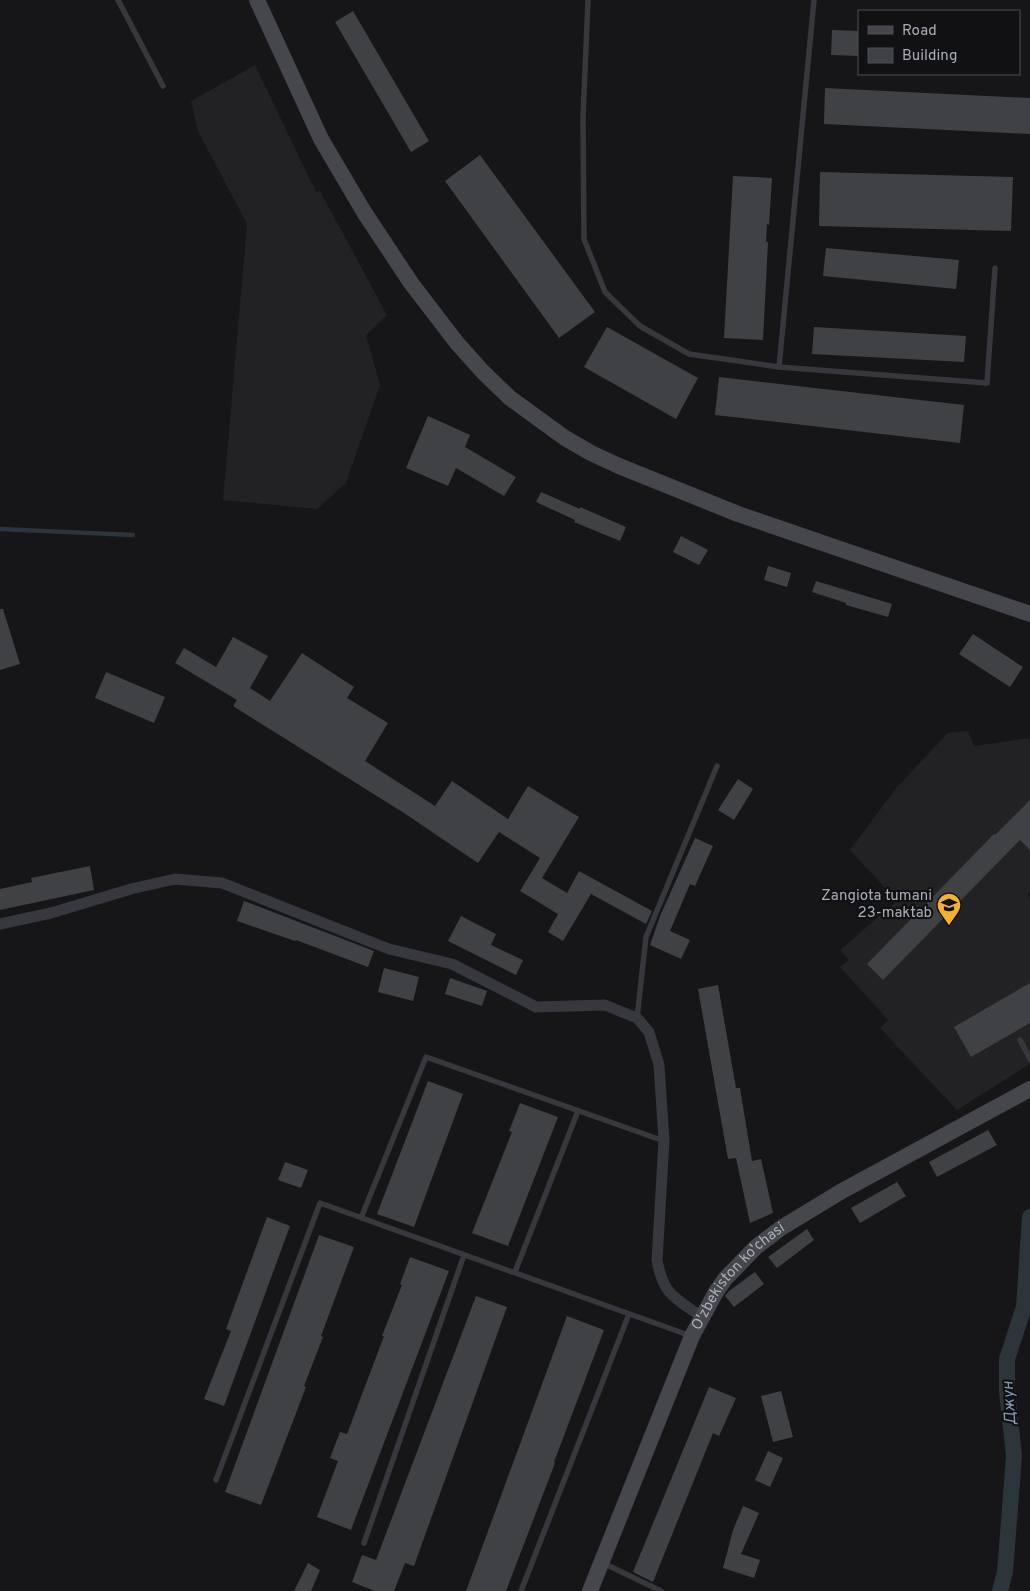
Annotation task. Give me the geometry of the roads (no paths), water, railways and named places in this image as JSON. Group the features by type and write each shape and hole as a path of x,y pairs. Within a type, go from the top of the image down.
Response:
{"main road":[{"path":"257,0 321,139 364,212 411,283 457,343 510,398 565,438 619,466 738,514 1030,614"},
{"name":"O'zbekiston ko'chasi","path":"590,1591 692,1336 725,1279 756,1247 780,1228 842,1191 1030,1089"}],"street":[{"path":"0,924 51,913 131,889 175,879 222,883 389,949 452,964 536,1006 605,1004 637,1018 649,1032 660,1065 664,1141 657,1260 660,1277 672,1296 702,1317"}],"lane":[{"path":"118,0 163,86"},
{"path":"588,0 583,118 584,239 605,292 640,326 689,354 779,366 987,383 995,268"},
{"path":"779,366 814,0"},
{"path":"637,1018 646,937 717,766"},
{"path":"1020,1040 1030,1059"},
{"path":"361,1218 426,1058 664,1141"},
{"path":"515,1272 578,1111"},
{"path":"216,1480 320,1203 692,1336"},
{"path":"364,1544 464,1254"},
{"path":"521,1591 630,1314"},
{"path":"602,1563 662,1591"}],"waterway":[{"path":"0,529 133,535"},
{"name":"Джун","path":"1000,1591 1005,1572 1014,1456 1007,1391 1007,1359 1024,1307 1030,1217"}],"place":[{"name":"Zangiota tumani 23-maktab","path":"949,926"}]}
